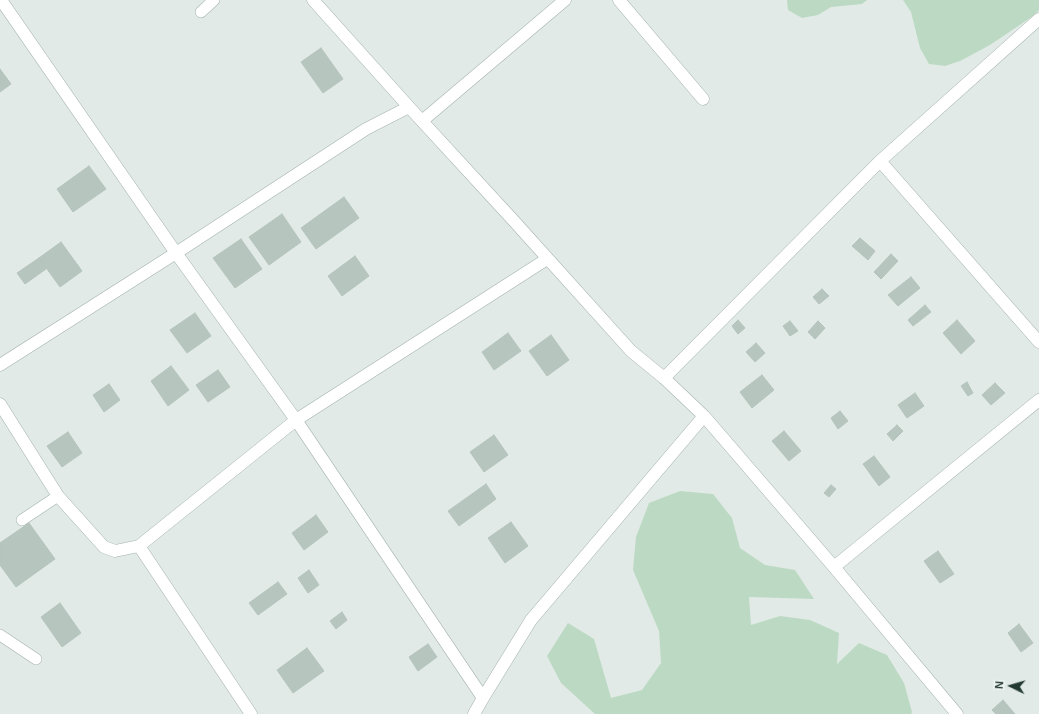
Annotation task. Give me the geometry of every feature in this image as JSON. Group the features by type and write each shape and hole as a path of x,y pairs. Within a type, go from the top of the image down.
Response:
{"street":[{"path":"1,0 176,253 296,420 483,698"},
{"path":"313,0 631,351 664,378 704,416 834,567 957,714"},
{"path":"422,121 565,0"},
{"path":"619,0 703,99"},
{"path":"664,378 880,161 1039,19"},
{"path":"0,365 176,253 366,129 409,107"},
{"path":"880,161 1039,342"},
{"path":"0,404 58,496 104,547 116,551 139,546 296,420 547,259"},
{"path":"834,567 1039,400"},
{"path":"474,714 531,620 704,416"},
{"path":"139,546 251,714"}],"lane":[{"path":"202,12 214,0"},
{"path":"22,520 58,496"},
{"path":"0,635 36,659"}],"green space":[{"path":"787,0 867,0 862,4 831,7 818,15 802,18 788,10"},
{"path":"903,0 1039,0 1039,10 1033,16 990,45 960,61 945,66 929,64 920,48 911,12"},
{"path":"680,491 713,494 732,518 740,548 765,565 795,570 814,599 749,597 751,625 780,616 810,620 839,633 837,664 859,643 887,655 904,683 912,712 911,714 595,714 561,683 547,656 568,623 594,639 611,698 642,690 661,663 659,631 633,570 636,537 649,503"}],"building":[{"path":"321,48 343,79 323,93 301,62"},
{"path":"0,69 11,84 0,92"},
{"path":"89,166 106,189 73,212 57,189"},
{"path":"344,197 359,218 316,249 301,228"},
{"path":"282,214 301,242 269,265 249,237"},
{"path":"860,238 875,251 868,260 852,246"},
{"path":"241,239 262,269 235,288 213,258"},
{"path":"61,242 82,271 60,287 39,258"},
{"path":"891,254 898,261 881,279 874,272"},
{"path":"355,256 369,276 342,296 328,276"},
{"path":"39,258 46,269 25,284 17,273"},
{"path":"911,277 920,288 898,306 888,295"},
{"path":"822,289 829,296 819,304 813,297"},
{"path":"925,305 931,312 913,326 908,320"},
{"path":"195,313 211,336 187,353 170,330"},
{"path":"738,320 745,328 738,334 732,326"},
{"path":"957,320 975,341 961,354 943,333"},
{"path":"790,321 798,331 790,336 783,326"},
{"path":"818,321 825,328 815,339 808,332"},
{"path":"508,333 521,351 494,370 482,352"},
{"path":"551,335 569,360 547,376 529,351"},
{"path":"756,343 765,353 755,362 746,352"},
{"path":"171,366 189,390 168,406 151,381"},
{"path":"218,370 230,387 208,402 196,385"},
{"path":"762,375 774,390 752,408 740,392"},
{"path":"967,382 973,393 968,396 961,386"},
{"path":"995,383 1005,393 991,405 982,395"},
{"path":"109,384 120,400 104,412 93,395"},
{"path":"915,393 924,406 907,418 898,405"},
{"path":"840,411 848,421 838,429 831,418"},
{"path":"897,425 903,431 893,441 887,434"},
{"path":"784,431 801,451 789,461 772,441"},
{"path":"68,432 82,453 62,467 47,446"},
{"path":"494,435 508,455 484,472 470,452"},
{"path":"874,456 890,477 879,486 863,464"},
{"path":"486,484 496,499 459,526 448,511"},
{"path":"831,485 836,489 829,497 824,493"},
{"path":"316,515 328,532 304,550 292,533"},
{"path":"511,522 528,546 505,563 488,538"},
{"path":"29,523 55,559 16,587 0,565 0,543"},
{"path":"938,551 954,574 940,583 924,561"},
{"path":"309,570 319,585 308,593 298,578"},
{"path":"278,582 287,594 258,615 249,603"},
{"path":"60,603 81,633 62,647 41,617"},
{"path":"342,612 347,620 336,629 330,621"},
{"path":"1019,624 1033,643 1021,652 1008,633"},
{"path":"428,644 437,657 418,671 409,657"},
{"path":"307,648 324,671 293,693 277,670"},
{"path":"1003,700 1015,714 996,714 992,710"}]}
